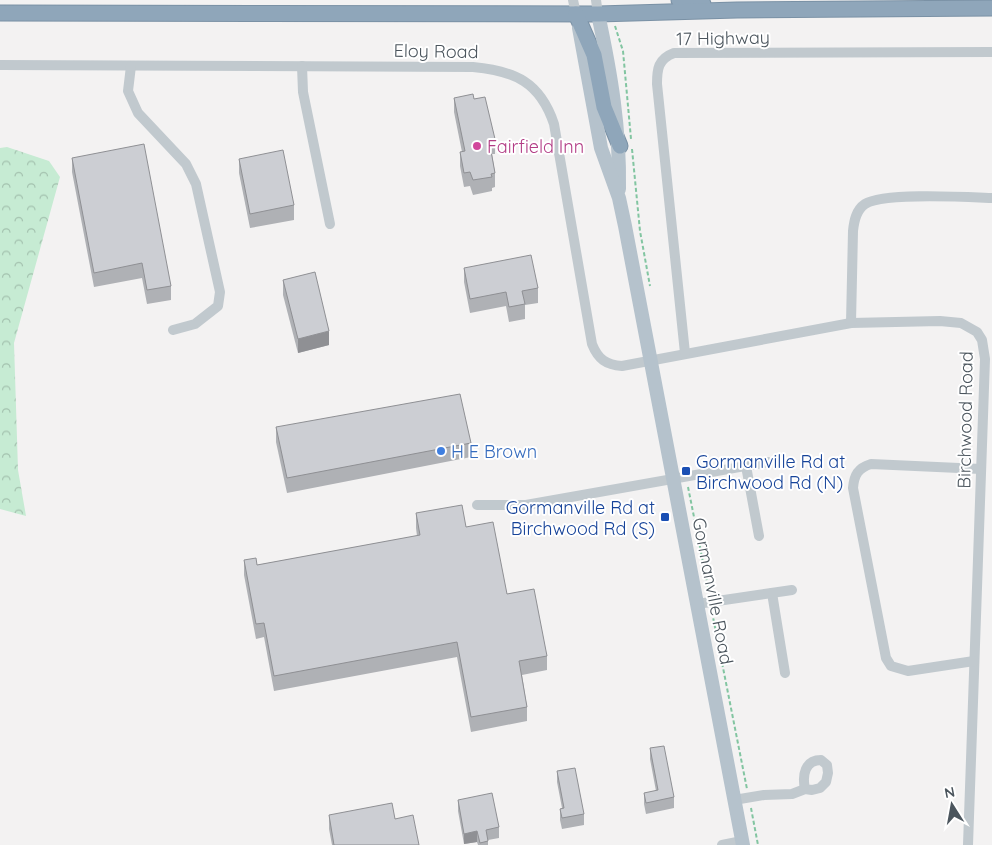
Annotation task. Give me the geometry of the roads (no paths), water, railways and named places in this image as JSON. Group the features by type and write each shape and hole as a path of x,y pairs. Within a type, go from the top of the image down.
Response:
{"highway":[{"path":"679,0 736,10"},
{"path":"0,13 574,7 736,10 799,5 992,8"},
{"path":"574,7 594,55 604,107 620,146"}],"main road":[{"name":"Gormanville Road","path":"574,7 600,148 619,198 649,361 680,479 704,603 742,843"},
{"name":"Gormanville Road","path":"602,9 620,146 619,198"}],"street":[{"name":"17 Highway","path":"686,353 656,84 658,65 662,59 674,53 992,52"},
{"name":"Eloy Road","path":"0,65 473,66 515,75 535,89 543,99 554,124 592,344 596,354 604,362 612,366 649,361"},
{"path":"131,66 128,91 138,113 186,164 196,184 220,292 218,306 195,324 173,330"},
{"path":"302,66 303,92 330,224"},
{"path":"850,323 853,231 855,220 864,204 872,200 896,197 992,198"},
{"name":"Birchwood Road","path":"649,361 850,323 951,322 969,327 977,332 982,340 985,359 968,845"},
{"path":"477,505 526,505 768,462"},
{"path":"974,661 908,672 891,666 886,658 853,488 854,479 858,471 871,464 981,469"},
{"path":"746,466 759,536"},
{"path":"704,603 792,590"},
{"path":"772,593 785,673"},
{"path":"734,800 792,794 804,788"},
{"path":"722,845 742,843"}],"place":[{"name":"Fairfield Inn","path":"477,146"},
{"name":"H E Brown","path":"441,451"},
{"name":"Gormanville Rd at Birchwood Rd (N)","path":"686,471"},
{"name":"Gormanville Rd at Birchwood Rd (S)","path":"665,517"}]}
